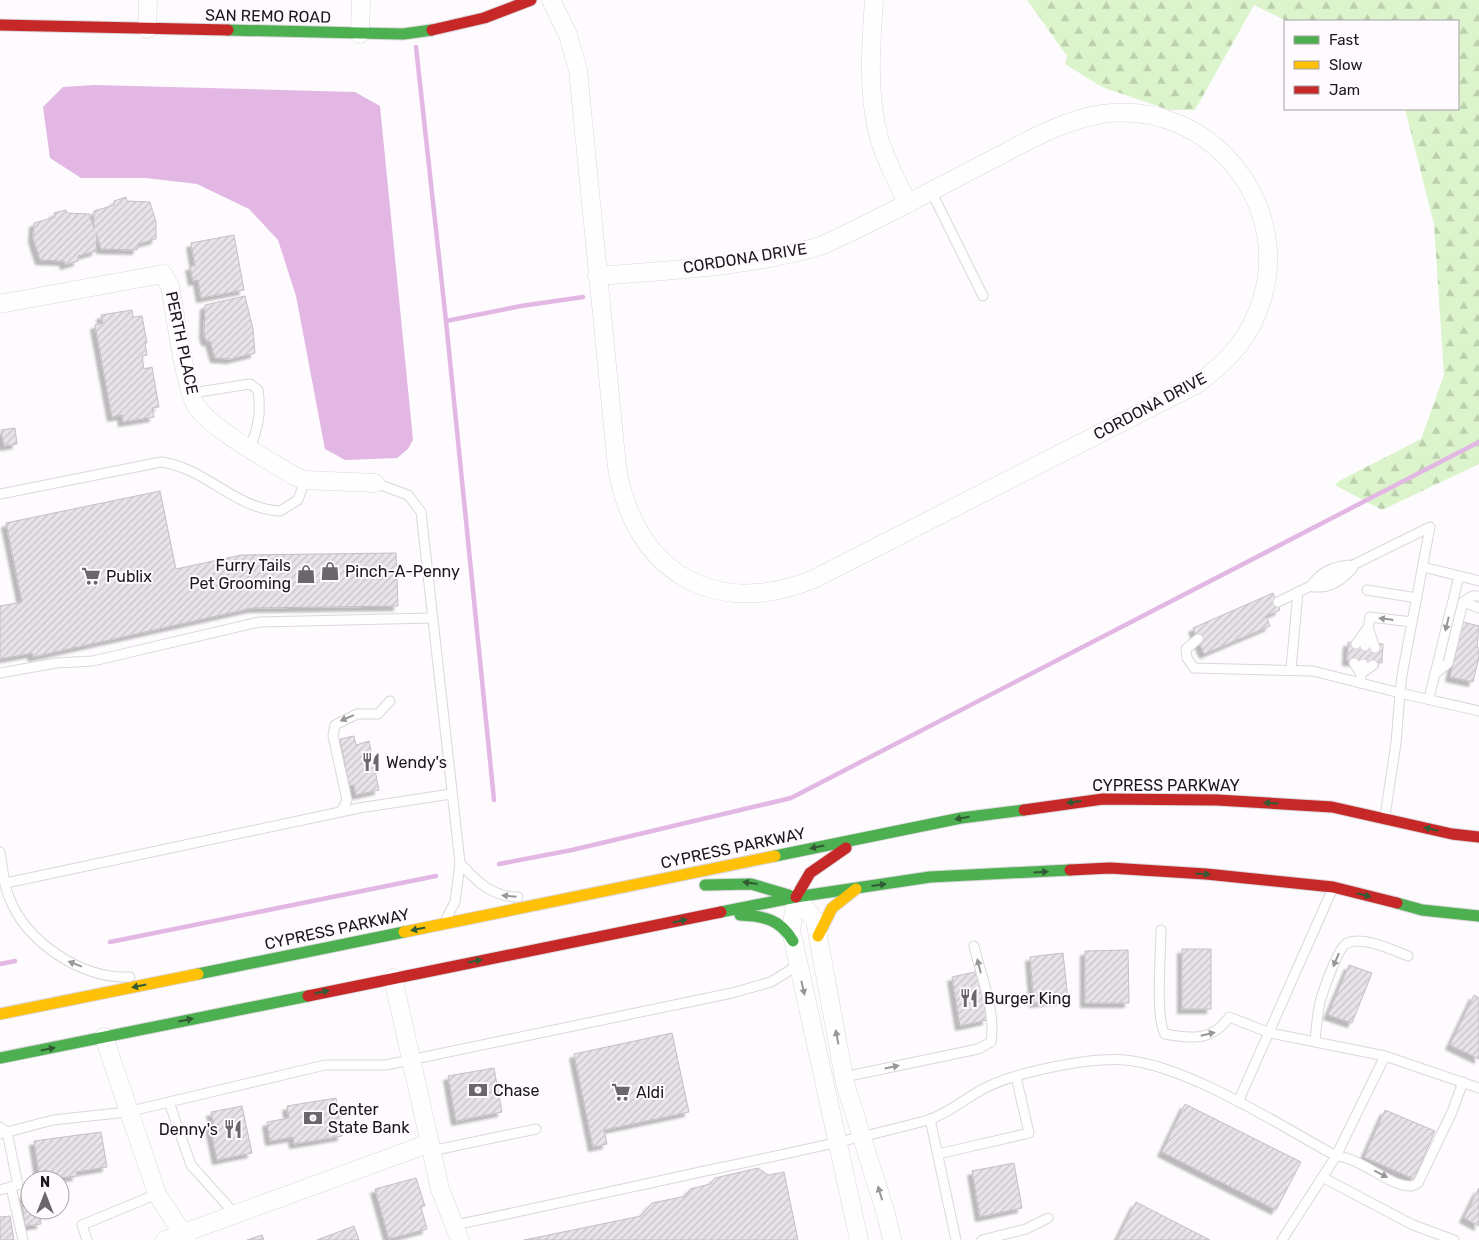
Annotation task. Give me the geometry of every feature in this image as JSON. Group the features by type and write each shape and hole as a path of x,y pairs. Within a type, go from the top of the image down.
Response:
{"main road":[{"name":"SAN REMO ROAD","path":"0,25 402,34 441,30 501,12 531,0"},
{"name":"CYPRESS PARKWAY","path":"0,1014 961,818 1104,799 1217,800 1332,807 1452,834 1479,837"},
{"path":"796,897 802,880 813,867 864,838"},
{"path":"0,1058 796,897 930,878 1110,868 1206,874 1333,887 1422,910 1479,916"},
{"path":"645,882 668,890"},
{"path":"696,886 753,883 796,897"},
{"path":"818,936 823,919 833,904 856,888"},
{"path":"716,913 773,919 787,929 793,941"}],"street":[{"path":"147,29 148,0"},
{"path":"360,34 361,0"},
{"name":"CORDONA DRIVE","path":"551,0 568,35 578,70 597,276 617,467 626,507 640,536 652,552 687,579 704,586 743,595 761,594 792,588 1197,384 1218,369 1238,348 1258,312 1268,265 1266,233 1259,206 1243,175 1222,152 1194,131 1174,122 1151,115 1125,112 1102,114 1077,120 1030,141 908,204 823,245 793,254 672,270 597,276"},
{"path":"874,0 871,43 873,93 879,138 908,204"},
{"name":"PERTH PLACE","path":"0,304 163,274 170,286 192,393 197,408 214,424 296,477 306,480 375,483"},
{"path":"796,897 815,920 844,1077 860,1136 886,1214 892,1240"},
{"path":"796,897 791,930 793,941 859,1240"},
{"path":"393,978 440,1189 458,1233"},
{"path":"104,1037 127,1112 156,1194 186,1236"},
{"path":"165,1240 186,1236 235,1214 430,1147"}],"lane":[{"path":"931,191 983,296"},
{"path":"192,393 250,384 258,390 261,412 259,425 250,447"},
{"path":"0,494 161,462 174,464 203,476 255,507 280,512 298,500 306,480"},
{"path":"375,483 408,494 421,512 460,864 455,902 447,917 437,925"},
{"path":"1278,602 1430,527 1402,675 1392,778 1384,819"},
{"path":"1423,567 1479,581"},
{"path":"1429,698 1459,576"},
{"path":"1367,590 1417,598"},
{"path":"1291,669 1298,592"},
{"path":"1435,675 1448,663 1463,602 1472,596 1479,596"},
{"path":"1463,602 1479,608"},
{"path":"1360,645 1368,628 1370,617 1412,622"},
{"path":"0,673 56,663 93,661 259,622 432,618"},
{"path":"1368,628 1374,648"},
{"path":"1198,639 1186,648 1187,658 1194,668 1360,671 1373,665"},
{"path":"1360,671 1400,692 1479,711"},
{"path":"341,812 348,800 333,736 335,725 357,714 378,714 390,702"},
{"path":"6,882 341,812 451,794"},
{"path":"0,852 8,896 21,923 41,944 64,960 93,971 127,977 304,944 329,947"},
{"path":"460,864 486,889 506,897 528,896 642,873 696,872"},
{"path":"1238,1102 1333,887"},
{"path":"1161,930 1162,1028 1165,1034 1180,1037 1213,1034 1222,1027 1229,1017 1270,1033 1385,1056 1479,1088"},
{"path":"1314,1042 1319,1005 1333,966 1341,949 1346,944 1359,942 1408,956"},
{"path":"844,1077 978,1049 991,1042 993,1030 989,1007 974,946"},
{"path":"0,1190 18,1186 2,1131 53,1120 127,1112 325,1065 377,1066 411,1060 752,989 771,982 798,965"},
{"path":"1282,1240 1336,1156 1385,1056"},
{"path":"458,1233 838,1143 930,1119 948,1112 984,1088 1016,1077 1082,1061 1124,1060 1162,1067 1238,1102 1336,1156 1351,1159 1404,1186 1415,1185 1452,1112 1463,1082"},
{"path":"938,1154 1029,1133 1016,1077"},
{"path":"169,1102 192,1165 235,1214"},
{"path":"930,1119 956,1240"},
{"path":"430,1147 536,1129"},
{"path":"1322,1177 1413,1225 1440,1237 1454,1240"},
{"path":"11,1187 23,1240"},
{"path":"87,1240 82,1225 156,1194"},
{"path":"982,1240 1026,1229 1048,1218"}],"green space":[{"path":"1027,0 1479,0 1479,464 1382,510 1335,485 1339,481 1421,439 1444,375 1434,224 1405,110 1459,110 1459,20 1285,20 1254,5 1195,110 1169,110 1102,87 1065,64 1067,56"}],"shaded area":[{"path":"94,85 355,92 380,106 413,440 408,449 397,458 345,460 325,449 296,296 278,240 249,209 197,184 146,178 81,178 50,158 43,107 63,87"}],"building":[{"path":"126,197 127,201 150,202 156,222 156,239 138,244 137,250 101,249 97,235 96,251 78,256 78,261 65,265 64,261 40,260 33,238 34,223 55,217 54,213 66,210 67,213 89,214 94,228 94,211 114,205 114,201"},
{"path":"234,235 244,290 201,298 198,280 193,281 190,266 195,266 191,243"},
{"path":"245,296 253,329 255,353 231,359 215,358 210,341 206,341 204,334 205,305"},
{"path":"132,310 133,317 142,316 147,343 145,343 147,355 142,356 144,369 152,367 159,407 152,408 154,417 123,422 122,415 112,417 95,325 103,323 101,315"},
{"path":"15,428 17,444 4,446 1,430"},
{"path":"160,491 176,569 241,555 396,553 398,606 252,608 33,657 32,653 0,659 0,606 22,602 6,523"},
{"path":"1273,593 1280,610 1266,616 1270,626 1204,654 1193,628"},
{"path":"1463,622 1479,626 1477,647 1479,648 1479,657 1473,682 1450,677"},
{"path":"1348,642 1383,644 1382,663 1347,661"},
{"path":"354,736 356,745 369,741 379,790 356,795 354,785 349,786 340,739"},
{"path":"1182,949 1211,949 1211,1009 1182,1009"},
{"path":"1128,950 1129,1003 1085,1003 1085,951"},
{"path":"1063,953 1068,999 1034,1003 1030,957"},
{"path":"1349,965 1372,973 1352,1023 1328,1015"},
{"name":"Burger King","path":"979,971 987,1020 960,1026 952,977"},
{"path":"1474,995 1479,998 1479,1059 1450,1045"},
{"path":"672,1033 689,1112 604,1130 607,1144 593,1147 574,1054"},
{"path":"494,1068 502,1112 456,1121 448,1076"},
{"path":"336,1098 342,1136 294,1144 293,1137 270,1141 267,1122 289,1118 287,1106"},
{"path":"1185,1104 1301,1162 1276,1210 1162,1152"},
{"path":"242,1106 252,1153 217,1160 210,1126 214,1125 211,1112"},
{"path":"1385,1110 1435,1131 1414,1179 1364,1157"},
{"path":"101,1132 107,1167 76,1172 77,1176 70,1177 70,1170 38,1170 34,1141"},
{"path":"1014,1163 1022,1208 980,1217 972,1171"},
{"path":"758,1168 768,1175 784,1172 798,1240 524,1240 641,1216 652,1203 686,1196 690,1189 710,1184 715,1178"},
{"path":"416,1178 425,1206 421,1207 427,1229 389,1239 375,1189"},
{"path":"1479,1188 1479,1226 1464,1218"},
{"path":"1136,1202 1210,1240 1117,1240"},
{"path":"10,1216 14,1240 0,1240 0,1217"},
{"path":"24,1220 41,1220 41,1224 25,1226"},
{"path":"354,1226 359,1240 317,1240"},
{"path":"262,1235 264,1240 247,1240"}],"waterway":[{"path":"416,47 446,321 494,800"},
{"path":"446,321 521,306 583,297"},
{"path":"499,864 572,850 791,798 1479,442"},
{"path":"110,942 436,876"},
{"path":"0,964 15,961"}],"traffic: fast":[{"path":"228,30 403,34 432,30"},
{"path":"775,856 961,818 1024,810"},
{"path":"721,912 796,897 930,877 1070,870"},
{"path":"705,885 751,884 795,897"},
{"path":"1397,903 1422,910 1479,916"},
{"path":"740,915 757,916 771,920 783,928 793,941"},
{"path":"198,974 404,932"},
{"path":"0,1058 308,996"}],"traffic: slow":[{"path":"404,932 775,856"},
{"path":"818,936 832,908 856,889"},
{"path":"0,1014 198,974"}],"traffic: jam":[{"path":"432,30 484,18 531,0"},
{"path":"0,25 228,30"},
{"path":"1024,810 1103,799 1217,800 1332,807 1452,834 1479,837"},
{"path":"796,897 810,873 846,848"},
{"path":"1070,870 1110,868 1206,874 1333,887 1397,903"},
{"path":"308,996 721,912"}],"place":[{"name":"Pinch-A-Penny","path":"330,571"},
{"name":"Furry Tails Pet Grooming","path":"306,574"},
{"name":"Publix","path":"91,576"},
{"name":"Wendy's","path":"371,762"},
{"name":"Burger King","path":"969,998"},
{"name":"Chase","path":"478,1090"},
{"name":"Aldi","path":"621,1092"},
{"name":"Center State Bank","path":"313,1118"},
{"name":"Denny's","path":"233,1129"}]}
